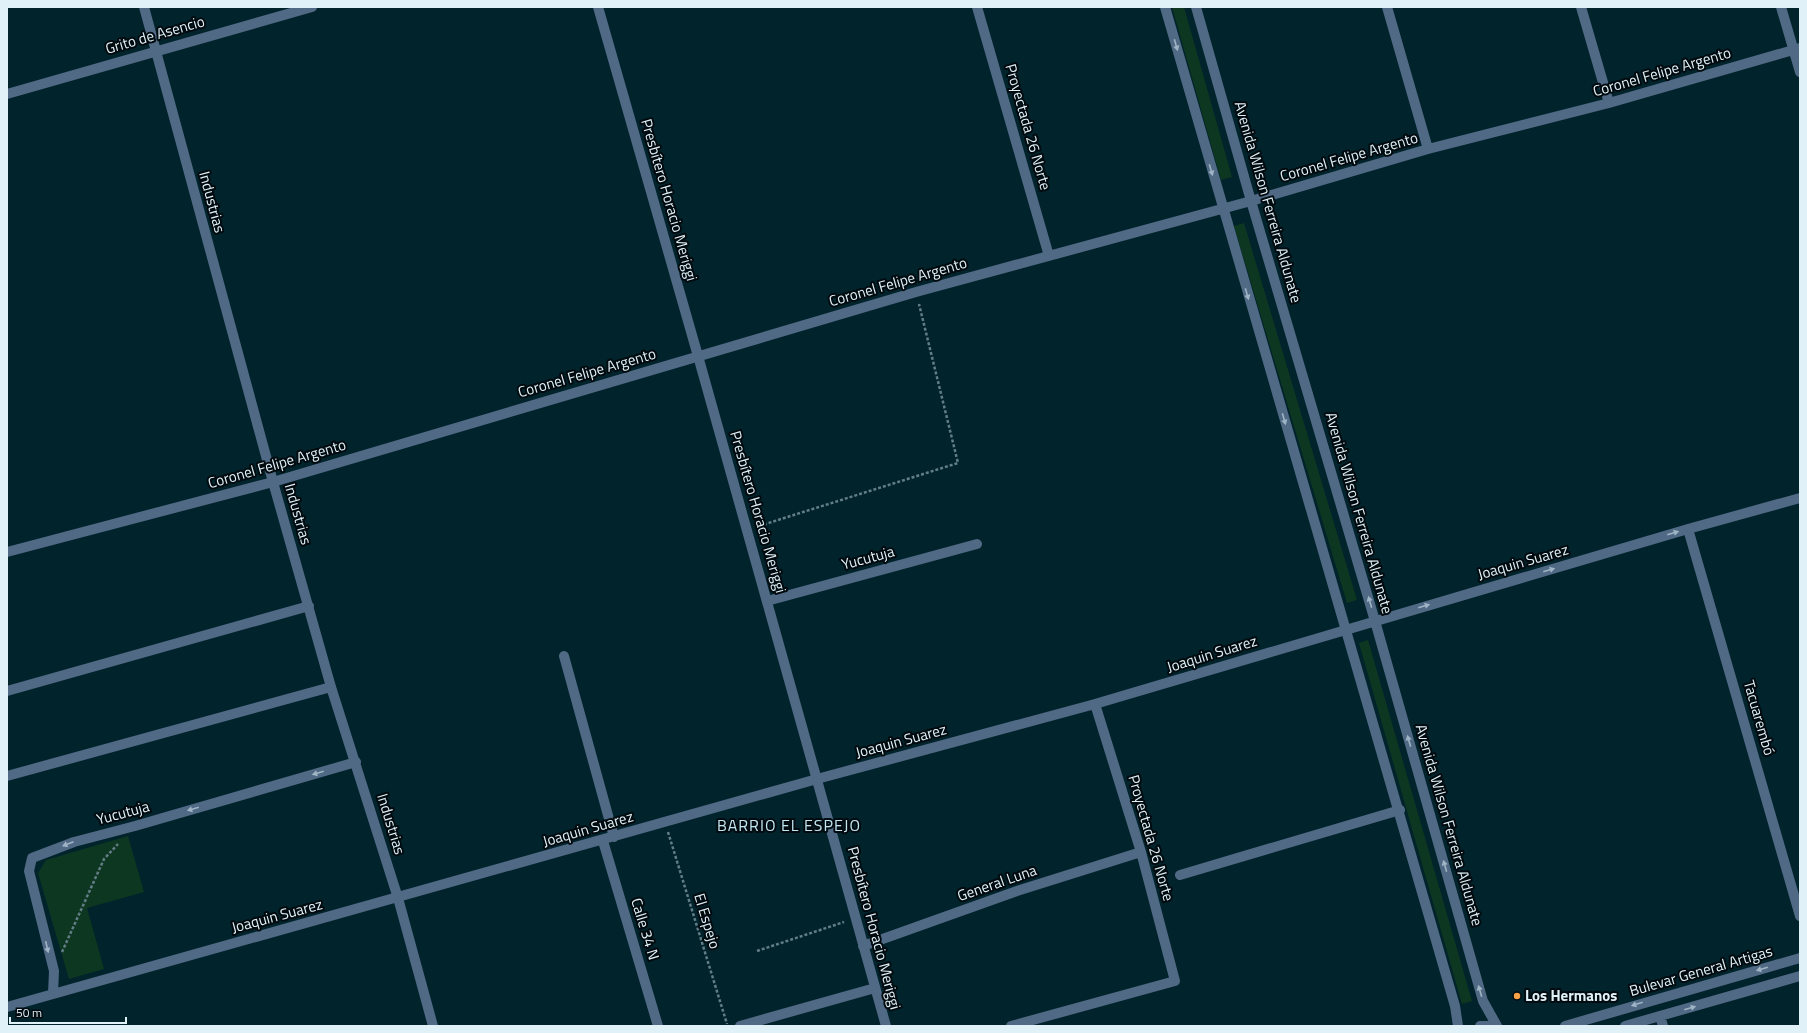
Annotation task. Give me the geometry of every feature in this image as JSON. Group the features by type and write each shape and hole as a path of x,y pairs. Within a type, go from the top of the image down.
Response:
{"street":[{"name":"Industrias","path":"144,7 273,482 331,687 398,898 433,1026"},
{"name":"Grito de Asencio","path":"7,94 312,7"},
{"name":"Presbítero Horacio Meriggi","path":"598,7 818,779 886,1026"},
{"name":"Proyectada 26 Norte","path":"977,7 1050,256"},
{"path":"1165,7 1222,208 1400,810 1455,1006 1458,1026"},
{"name":"Avenida Wilson Ferreira Aldunate","path":"1196,7 1251,201 1375,621 1483,1001 1497,1026"},
{"path":"1387,7 1428,149"},
{"path":"1581,7 1609,104"},
{"path":"1781,7 1797,49 1800,72"},
{"name":"Coronel Felipe Argento","path":"7,552 273,482 916,292 1251,201 1428,149 1609,104 1797,49"},
{"name":"Joaquin Suarez","path":"7,1007 614,838 665,822 818,779 1095,704 1688,529 1800,498"},
{"name":"Tacuarembó","path":"1688,529 1800,916"},
{"name":"Yucutuja","path":"767,601 977,544"},
{"path":"7,690 309,606"},
{"path":"564,656 614,838"},
{"path":"8,773 331,687"},
{"name":"Proyectada 26 Norte","path":"1011,1026 1175,981 1141,852 1095,704"},
{"name":"Yucutuja","path":"53,994 54,971 30,871 32,858 74,842 135,826 356,762"},
{"path":"1180,875 1400,810"},
{"name":"Calle 34 N","path":"603,841 658,1026"},
{"name":"General Luna","path":"863,946 1018,891 1141,852"},
{"name":"Bulevar General Artigas","path":"1565,1026 1800,958"},
{"path":"1625,1026 1662,1021 1800,976"},
{"path":"740,1026 875,988"},
{"path":"1480,1026 1488,1026"}],"path":[{"path":"747,530 958,463 916,292"},
{"name":"El Espejo","path":"665,822 728,1026"},
{"path":"54,971 104,859 119,843"},
{"path":"758,952 856,918"}],"green space":[{"path":"1172,7 1184,7 1232,177 1221,180"},
{"path":"1244,223 1357,600 1347,603 1234,226"},
{"path":"1368,640 1472,1001 1462,1004 1359,643"},
{"path":"128,836 144,892 87,908 104,969 69,979 38,873 46,860"}],"place":[{"name":"Los Hermanos","path":"1517,996"}],"district":[{"name":"BARRIO EL ESPEJO","path":"789,825"}]}
